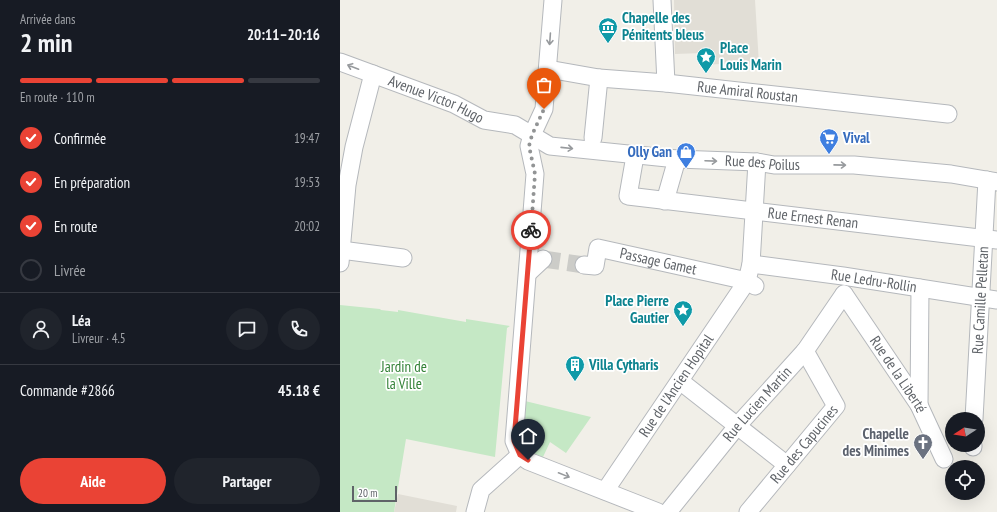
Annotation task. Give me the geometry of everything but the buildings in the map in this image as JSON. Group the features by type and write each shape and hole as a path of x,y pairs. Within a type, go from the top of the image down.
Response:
{"street":[{"path":"553,0 544,109 532,135 529,146 535,174 514,441 524,458 658,512"},
{"path":"662,0 666,83"},
{"name":"Avenue Victor Hugo","path":"340,62 454,104 484,120 515,125 532,135"},
{"name":"Rue Amiral Roustan","path":"548,69 599,78 666,83 948,114"},
{"path":"373,74 344,184 341,256 403,258"},
{"path":"593,138 599,78"},
{"name":"Rue des Poilus","path":"532,135 550,146 635,156 677,160 757,162 774,165 854,166 951,174 992,181"},
{"name":"Rue Ernest Renan","path":"635,156 628,196 990,239"},
{"path":"665,201 677,160"},
{"path":"751,284 757,162"},
{"name":"Rue Camille Pelletan","path":"975,412 989,299 992,181"},
{"name":"Passage Gamet","path":"584,265 595,266 598,248 751,284"},
{"path":"528,273 544,258"},
{"name":"Rue Ledru-Rollin","path":"751,264 843,276 989,299"},
{"path":"843,276 844,294"},
{"name":"Rue de l'Ancien Hopital","path":"605,491 680,381 751,284"},
{"path":"919,405 920,288"},
{"name":"Rue Lucien Martin","path":"668,512 738,425 805,351 844,294"},
{"name":"Rue de la Liberté","path":"844,294 919,405 944,459"},
{"name":"Rue des Capucines","path":"748,512 836,406 805,351"},
{"path":"680,381 787,464"},
{"path":"475,512 481,490 524,458"}],"shaded area":[{"path":"674,0 755,0 759,64 737,63 703,65 703,53 675,54"},
{"path":"398,494 457,506 456,512 394,512"}],"green space":[{"name":"Jardin de la Ville","path":"340,305 398,312 398,310 466,322 466,319 510,326 507,328 495,457 406,439 394,512 340,512"},
{"path":"525,401 591,417 566,453 550,442 543,457 534,453 524,442 522,427"}],"tunnel":[{"path":"543,259 584,265"}],"way so far":[{"path":"531,230 535,174 529,146 532,135 544,109"}],"place":[{"name":"Chapelle des Pénitents bleus","path":"608,44"},
{"name":"Place Louis Marin","path":"706,74"},
{"name":"Vival","path":"829,155"},
{"name":"Olly Gan","path":"686,169"},
{"name":"Place Pierre Gautier","path":"683,327"},
{"name":"Villa Cytharis","path":"575,382"},
{"name":"Chapelle des Minimes","path":"923,460"}],"route":[{"path":"528,460 520,455 514,441 531,230"}]}
